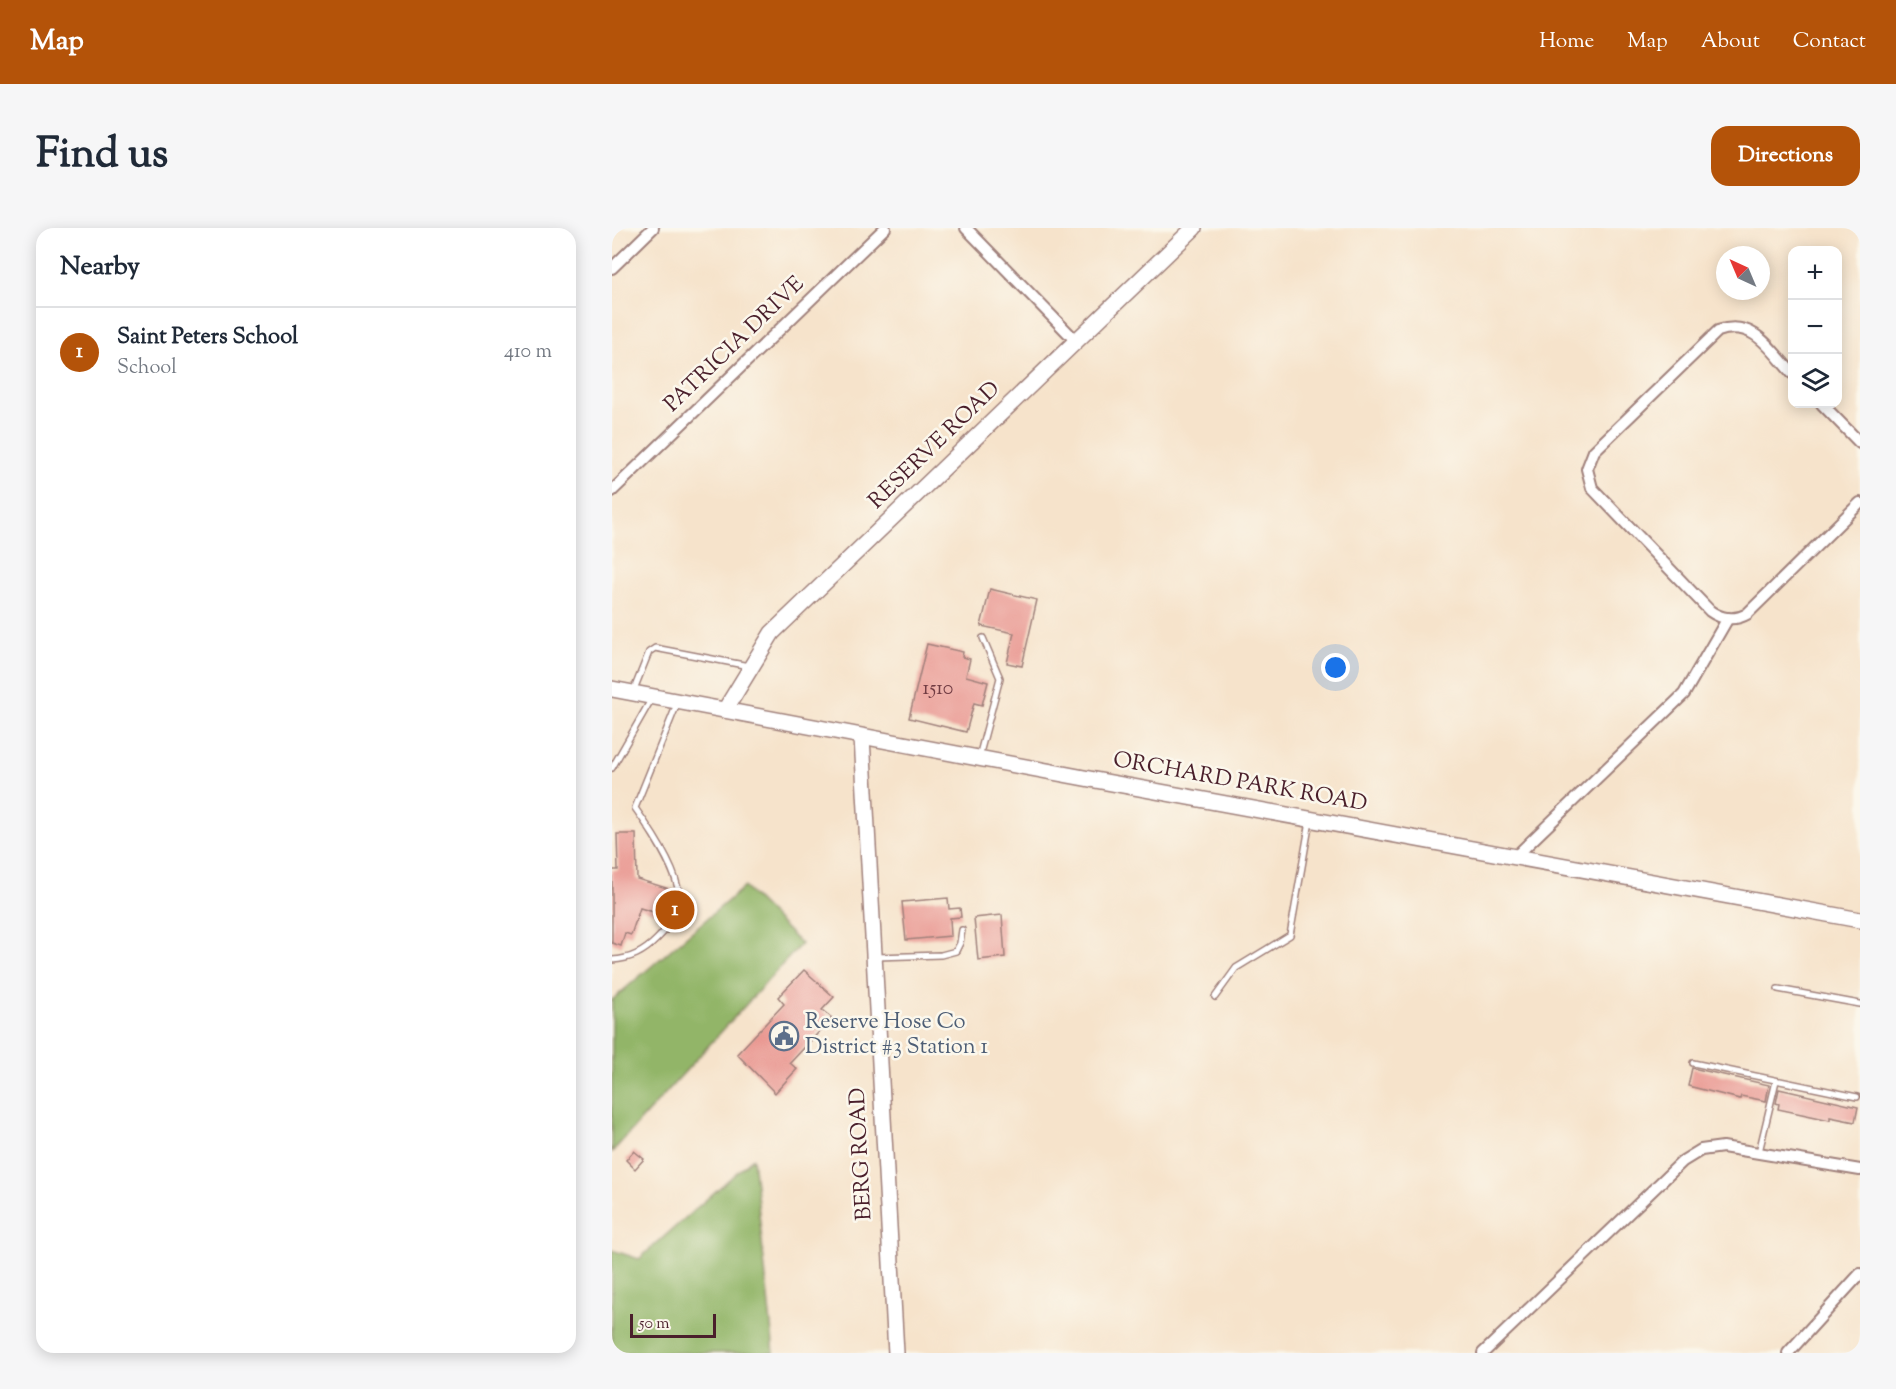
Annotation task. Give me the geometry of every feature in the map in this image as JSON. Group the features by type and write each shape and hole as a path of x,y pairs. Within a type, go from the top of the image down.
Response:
{"street":[{"path":"612,268 653,228"},
{"name":"PATRICIA DRIVE","path":"612,490 885,228"},
{"path":"966,228 1076,341"},
{"name":"RESERVE ROAD","path":"725,710 772,633 1194,228"},
{"path":"1788,369 1751,330 1734,326 1718,331 1594,451 1587,469 1592,488 1710,611 1728,618 1740,618 1747,614 1860,503"},
{"path":"1826,408 1860,443"},
{"path":"1516,856 1684,694 1728,618"},
{"name":"ORCHARD PARK ROAD","path":"612,689 979,759 1860,920"},
{"name":"BERG ROAD","path":"862,737 896,1353"},
{"path":"1483,1353 1692,1155 1711,1147 1723,1147 1860,1170"},
{"path":"1788,1353 1860,1274"}],"lane":[{"path":"979,759 1000,678 983,638"},
{"path":"633,693 649,652 655,648 751,666"},
{"path":"612,768 652,696"},
{"path":"612,960 630,958 647,950 668,928 677,911 680,896 673,874 635,808 678,701"},
{"path":"1215,997 1236,968 1290,935 1310,819"},
{"path":"874,957 941,955 956,951 962,930"},
{"path":"1778,989 1860,1004"},
{"path":"1693,1064 1857,1097"},
{"path":"1759,1152 1776,1081"}],"green space":[{"path":"744,887 801,944 612,1152 612,1000"},
{"path":"753,1158 774,1353 612,1353 612,1250 639,1259"}],"building":[{"path":"990,589 1037,600 1022,666 1007,663 1014,633 981,626"},
{"path":"927,644 963,652 962,657 970,659 966,676 988,682 982,705 974,703 966,732 909,718"},
{"path":"617,834 636,834 637,879 673,890 674,893 667,916 640,908 631,935 625,933 621,946 612,943 612,870 618,870"},
{"path":"948,898 949,909 960,908 961,917 950,918 951,936 906,940 902,902"},
{"path":"1002,915 1005,957 978,960 974,918"},
{"name":"Reserve Hose Co District #3 Station 1","path":"804,970 834,997 822,1010 832,1018 790,1063 797,1069 775,1093 737,1054 784,1004 778,997"},
{"path":"1692,1068 1769,1085 1766,1101 1741,1096 1740,1099 1688,1086"},
{"path":"1779,1089 1858,1107 1855,1122 1830,1117 1830,1120 1778,1109 1779,1104 1776,1103"},
{"path":"634,1151 644,1159 635,1169 626,1160"}],"place":[{"name":"Saint Peters School","path":"675,910"},
{"name":"Reserve Hose Co District #3 Station 1","path":"784,1036"}]}
